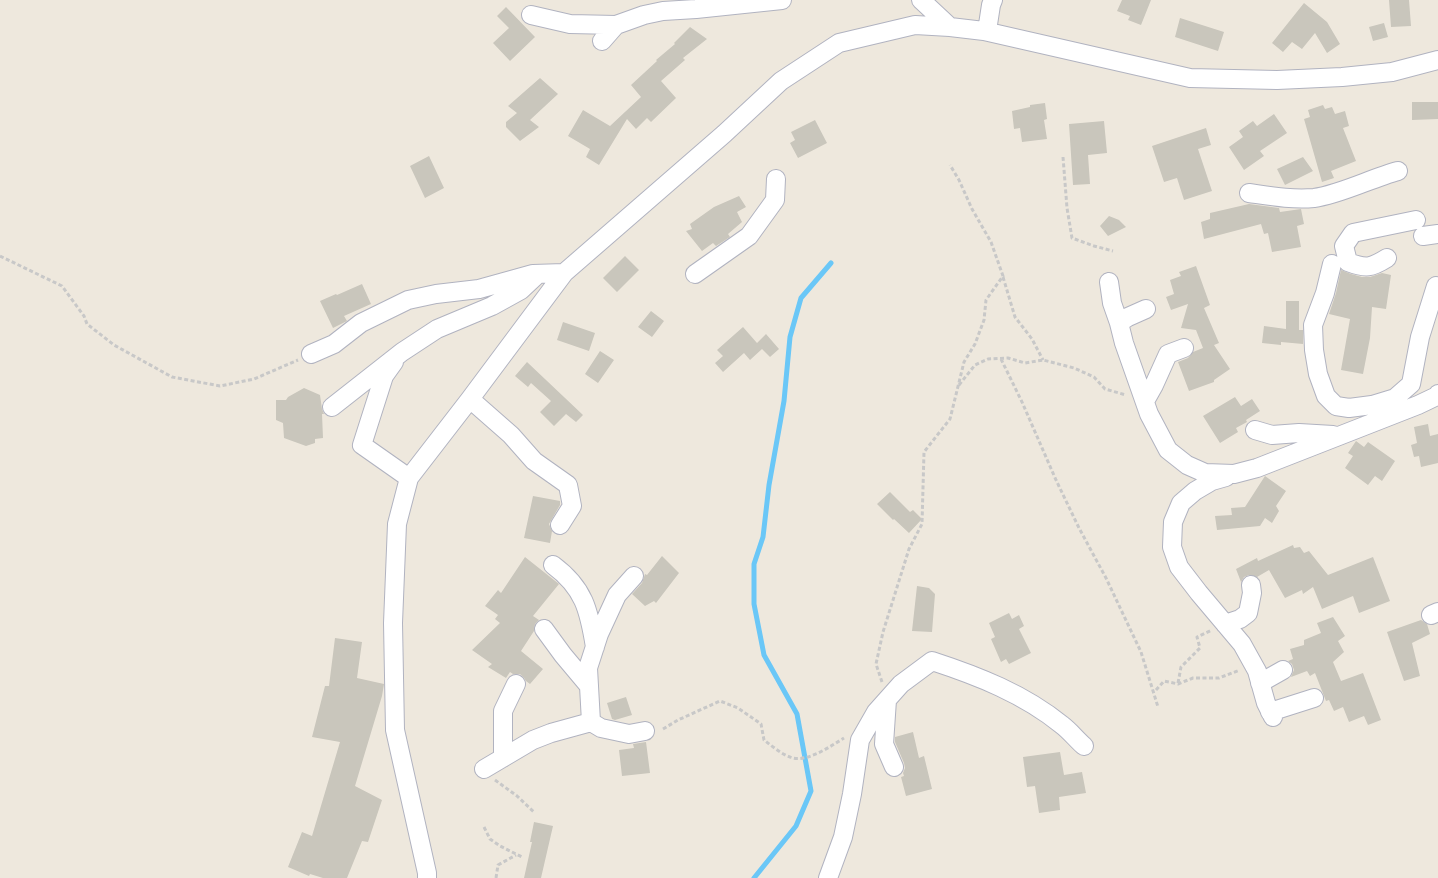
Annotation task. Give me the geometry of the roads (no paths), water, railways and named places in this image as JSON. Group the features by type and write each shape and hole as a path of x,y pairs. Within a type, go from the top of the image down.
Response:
{"street":[{"path":"531,15 570,24 616,25 644,15 663,12 782,0"},
{"path":"921,0 950,26"},
{"path":"987,32 991,5 994,0"},
{"path":"696,22 720,7"},
{"path":"602,41 616,25"},
{"path":"427,878 395,730 393,624 397,524 409,478 564,273 724,134 781,81 839,43 915,25 950,26 987,32 1190,78 1277,80 1342,77 1392,72 1438,60"},
{"path":"1248,193 1292,198 1315,198 1398,171"},
{"path":"695,274 749,236 776,200 776,179"},
{"path":"1387,258 1374,266 1362,267 1348,262 1344,246 1353,234 1426,230"},
{"path":"1332,264 1314,325 1314,350 1318,374 1326,396 1336,406 1349,408 1372,405 1395,398 1412,384 1420,337 1436,286"},
{"path":"332,407 402,352 437,329 492,306 521,290 540,273"},
{"path":"311,354 334,344 361,323 408,300 436,294 479,290 533,274 564,273"},
{"path":"1109,282 1112,303 1137,398 1150,414 1168,450 1187,466 1205,473 1234,474"},
{"path":"1118,323 1146,310"},
{"path":"1137,398 1154,385 1168,354 1184,348"},
{"path":"402,352 384,376 362,445 409,478"},
{"path":"1314,698 1271,714 1254,665 1242,644 1179,567 1172,547 1174,522 1180,503 1206,484 1257,468 1418,405 1438,394"},
{"path":"470,399 511,436 534,461 568,485 572,506 560,525"},
{"path":"1255,430 1272,435 1298,433 1343,434"},
{"path":"553,565 567,576 584,599 595,648"},
{"path":"590,722 588,668 599,634 617,595 634,576"},
{"path":"1225,624 1240,619 1248,613 1252,593 1251,585"},
{"path":"544,629 588,686"},
{"path":"828,878 843,837 860,740 876,712 886,700 901,684 932,662 970,673 1032,704 1062,725 1084,746"},
{"path":"1260,683 1283,670"},
{"path":"503,758 503,711 516,684"},
{"path":"886,700 884,744 894,767"},
{"path":"488,774 503,758 533,740 590,722 601,728 628,734 645,731"}],"waterway":[{"path":"754,878 796,826 811,791 797,714 764,655 754,604 754,564 763,537 769,485 784,401 790,337 801,298 831,263"}]}
